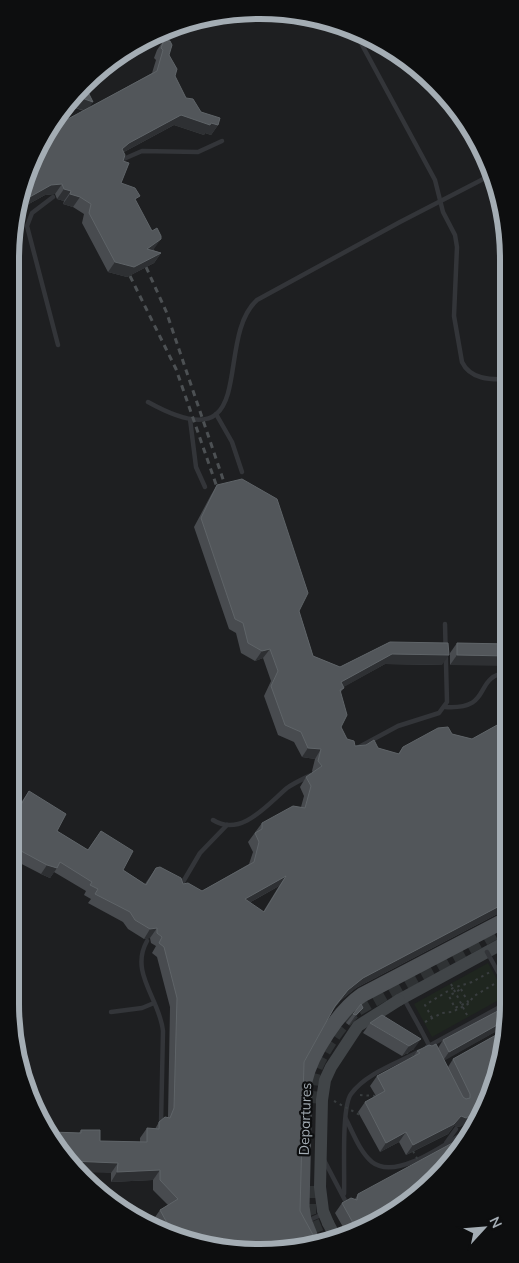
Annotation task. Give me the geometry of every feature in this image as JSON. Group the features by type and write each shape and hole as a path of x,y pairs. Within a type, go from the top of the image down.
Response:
{"main road":[{"name":"Departures","path":"333,1232 324,1214 314,1151 307,1074 312,1062 336,1022 358,1011 500,924"},
{"name":"Departures","path":"358,1011 403,998 500,945"},
{"name":"Departures","path":"313,1238 305,1222 302,1207 314,1151 325,1080 350,1036 358,1011"}],"lane":[{"path":"360,41 435,180 443,212 457,241 454,307 458,348 464,368 476,375 489,379 500,379"},
{"path":"119,161 142,151 198,152 222,141"},
{"path":"148,402 178,417 190,419 208,418 216,414 228,392 242,326 252,305 264,296 486,178"},
{"path":"53,197 32,213 27,226 58,345"},
{"path":"216,414 232,442 242,472"},
{"path":"190,419 196,467 205,487"},
{"path":"445,624 445,707"},
{"path":"356,750 398,726 437,714 445,707 458,708 472,705 490,678 500,675"},
{"path":"178,890 200,853 227,825 256,816 291,785 311,775"},
{"path":"213,820 227,825"},
{"path":"147,940 141,952 140,964 164,1031 160,1124"},
{"path":"487,952 500,975"},
{"path":"403,998 433,1052"},
{"path":"111,1012 142,1008 154,1003"},
{"path":"344,1194 345,1118 350,1096 361,1084 374,1076 500,1007"},
{"path":"307,1074 325,1080"},
{"path":"374,1076 377,1082"},
{"path":"345,1118 364,1153 371,1161 386,1168 405,1165 461,1136"},
{"path":"445,1144 456,1130"},
{"path":"314,1151 348,1206"},
{"path":"305,1222 324,1214"}],"path":[{"path":"432,1019 425,1006 453,988 472,982 496,968"},
{"path":"419,1027 442,1013 452,1012 468,1004 474,996 500,980"},
{"path":"451,984 468,1017"},
{"path":"461,989 468,1002 462,1005 456,1008 449,996 461,989"},
{"path":"403,1050 420,1060"},
{"path":"358,1096 376,1096"},
{"path":"332,1100 364,1118"},
{"path":"410,1146 421,1166"}],"shaded area":[{"path":"275,19 322,27 352,37 380,51 430,89 468,139 482,167 496,213 500,244 500,1019 492,1066 482,1096 460,1137 430,1174 393,1204 352,1226 322,1236 275,1244 244,1244 213,1240 167,1226 126,1204 89,1174 59,1137 37,1096 23,1050 19,1019 19,244 27,197 37,167 51,139 78,101 101,78 139,51 167,37 197,27 228,21"},
{"path":"488,963 500,985 500,999 432,1037 414,1004"}],"building":[{"path":"164,40 170,41 172,45 169,55 177,69 175,76 186,98 193,99 201,112 220,118 218,125 211,123 210,125 181,115 129,143 122,149 125,155 123,161 129,163 121,183 135,188 140,196 135,199 152,231 157,228 161,236 161,239 147,249 161,253 134,267 115,262 89,213 91,204 80,197 70,194 71,191 64,189 62,184 51,185 27,199 37,167 62,122 157,71 163,50 161,48"},
{"path":"87,91 93,102 81,98"},
{"path":"242,479 277,499 308,593 299,611 313,656 340,667 390,642 448,643 449,655 392,654 341,682 344,688 340,690 347,715 341,727 347,739 354,741 355,746 366,745 374,740 378,748 399,754 403,747 438,728 448,727 452,734 472,739 500,723 500,906 363,978 348,990 335,1006 304,1062 300,1211 315,1238 275,1244 244,1244 213,1240 169,1227 160,1210 178,1199 160,1180 160,1170 117,1172 118,1163 77,1161 59,1137 56,1132 81,1133 81,1130 100,1130 100,1141 147,1142 147,1128 159,1129 159,1122 165,1117 170,1118 174,1108 177,998 164,947 159,943 162,937 157,933 157,928 150,929 135,920 130,912 95,894 98,889 90,885 92,882 60,862 57,868 47,865 19,850 19,808 29,791 66,814 57,831 88,850 101,831 133,851 123,870 146,885 156,868 160,867 181,878 183,884 188,883 202,891 254,862 259,842 255,833 262,829 262,823 293,806 305,808 311,786 306,777 322,766 318,761 321,749 308,748 301,732 285,725 271,686 278,671 270,649 262,651 248,643 243,623 235,619 201,518 217,485","holes":["286,876 264,912 245,899"]},
{"path":"457,643 500,644 500,656 457,655"},
{"path":"361,1004 363,1008 356,1015 353,1014"},
{"path":"500,1010 499,1024 449,1052 443,1040"},
{"path":"382,1015 421,1039 409,1046 370,1023"},
{"path":"498,1034 492,1066 482,1096 473,1114 466,1118 461,1116 454,1124 413,1145 406,1132 386,1143 365,1102 385,1091 377,1076 420,1053 417,1051 436,1044 463,1097 466,1099 470,1098 470,1094 453,1059"},
{"path":"458,1140 441,1162 418,1185 393,1204 354,1225 342,1203 351,1198 357,1200 358,1194"}],"tunnel":[{"path":"311,1103 313,1080 318,1064 332,1039 356,1011 500,931"},
{"path":"310,1186 310,1214 319,1237"}],"railway":[{"path":"146,267 166,311 227,491"},
{"path":"130,276 176,369 219,493"}]}
